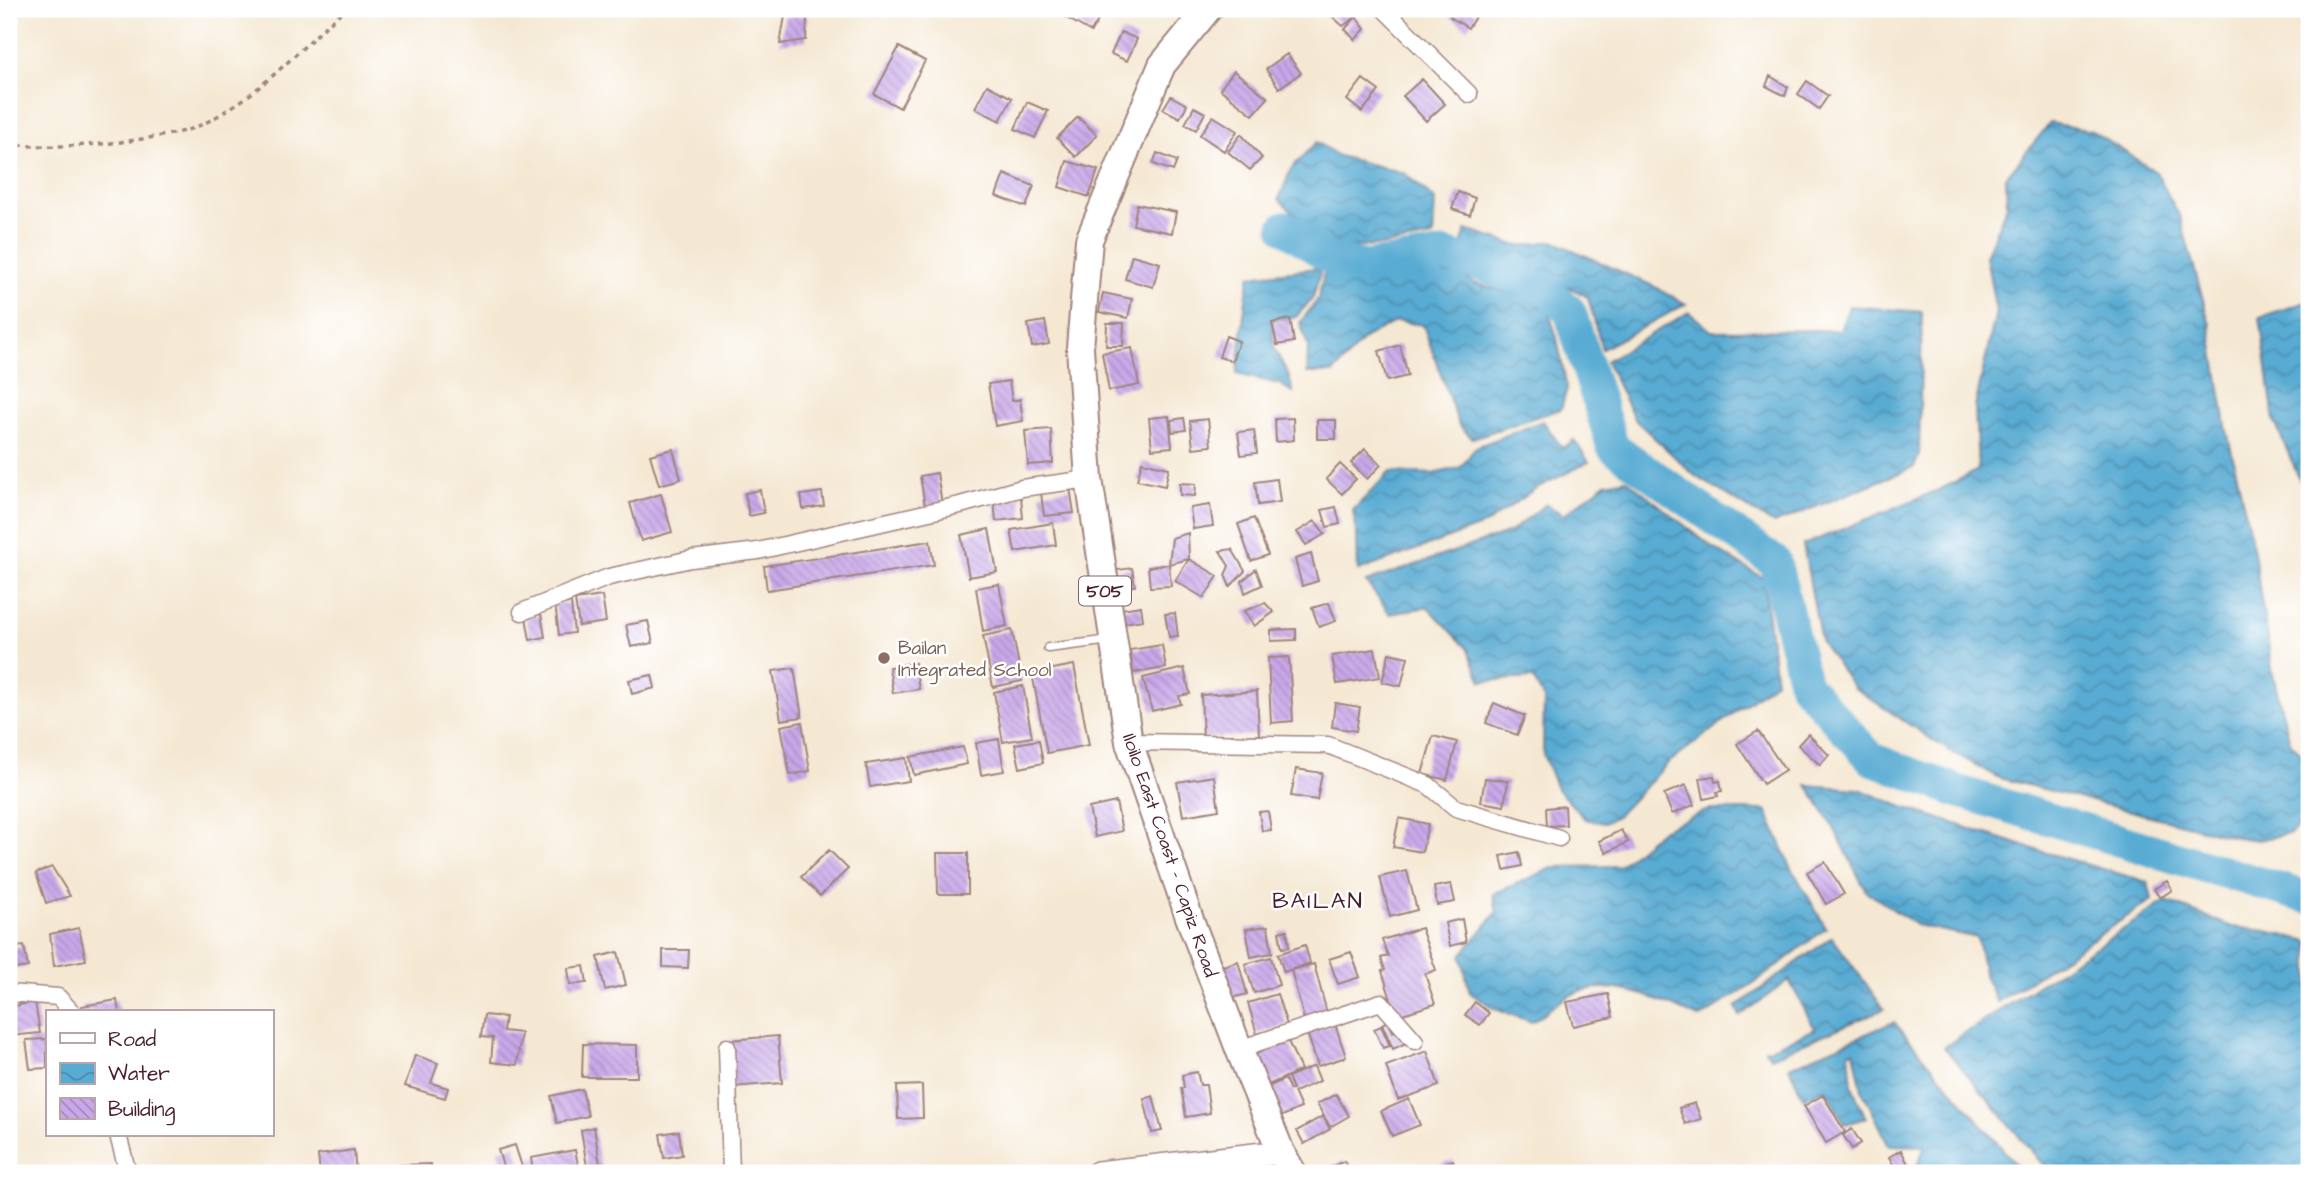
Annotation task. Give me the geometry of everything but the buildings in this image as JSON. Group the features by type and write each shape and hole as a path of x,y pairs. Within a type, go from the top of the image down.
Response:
{"main road":[{"name":"Iloilo East Coast – Capiz Road","path":"1208,9 1162,65 1089,240 1080,348 1089,479 1129,742 1189,918 1286,1165"},
{"path":"1098,1173 1286,1165"}],"street":[{"path":"1384,9 1469,94"},
{"path":"523,612 609,576 691,559 758,551 960,505 1022,488 1089,479"},
{"path":"1129,742 1328,745 1428,785 1456,808 1559,838"},
{"path":"9,992 58,997 70,1010"},
{"path":"1239,1049 1381,1002 1415,1041"},
{"path":"727,1047 731,1173"},
{"path":"118,1136 128,1173"}],"lane":[{"path":"1048,649 1114,640"}],"path":[{"path":"9,144 104,143 186,130 242,100 290,61 345,9"}],"water":[{"path":"2050,123 2092,131 2156,172 2180,217 2210,325 2226,426 2253,547 2273,675 2290,742 2309,762 2309,815 2291,833 2258,840 2230,836 1999,778 1943,747 1854,688 1821,642 1803,545 1941,489 1978,470 1975,407 1996,312 1986,256 2007,205 2006,177"},
{"path":"1317,142 1338,156 1404,173 1435,200 1433,237 1378,246 1345,247 1312,231 1279,199 1291,169"},
{"path":"1466,230 1518,246 1553,241 1686,304 1602,349 1588,297 1545,274 1498,262 1461,246"},
{"path":"1448,267 1477,284 1517,295 1548,310 1557,338 1567,389 1561,409 1472,438 1459,425 1423,325 1396,321 1365,338 1333,373 1307,373 1308,346 1300,323 1318,299 1324,273 1376,279"},
{"path":"1317,268 1320,273 1313,298 1296,317 1272,320 1274,348 1288,374 1293,392 1279,384 1237,374 1250,276"},
{"path":"2309,301 2309,501 2274,420 2260,317"},
{"path":"1849,306 1922,312 1919,456 1914,467 1774,524 1694,475 1634,419 1606,361 1689,312 1711,331 1840,330"},
{"path":"1543,421 1562,448 1574,440 1589,462 1536,488 1486,524 1358,571 1353,510 1390,472 1432,474 1460,468 1476,447"},
{"path":"1626,479 1712,547 1763,578 1776,681 1667,764 1618,815 1604,823 1585,819 1557,789 1543,754 1544,699 1533,678 1482,681 1467,648 1428,607 1390,614 1366,582 1510,532 1546,504 1563,515 1606,483"},
{"path":"1807,785 1859,789 1903,807 2030,848 2148,882 2152,900 1997,1002 1985,978 1977,938 1916,925 1866,891 1834,828"},
{"path":"1708,810 1766,810 1790,865 1826,928 1764,976 1700,1018 1637,993 1605,988 1573,994 1532,1022 1495,1009 1470,993 1461,955 1497,912 1493,894 1555,867 1619,866 1663,829"},
{"path":"2166,901 2232,927 2266,931 2309,941 2309,1173 2050,1173 1944,1047"},
{"path":"1832,937 1884,1009 1771,1057 1765,1050 1815,1029 1789,980 1740,1016 1736,1007"},
{"path":"1894,1022 2023,1173 1914,1173 1925,1146 1889,1145 1862,1090 1854,1051 1849,1052 1852,1086 1866,1118 1845,1124 1825,1089 1804,1099 1789,1067"}],"waterway":[{"path":"1285,227 1330,258 1365,267 1445,255 1478,264 1550,292 1570,312 1613,447 1775,562 1805,685 1872,759 1957,791 2309,898"}],"place":[{"name":"Bailan Integrated School","path":"884,658"}],"district":[{"name":"BAILAN","path":"1318,900"}]}
